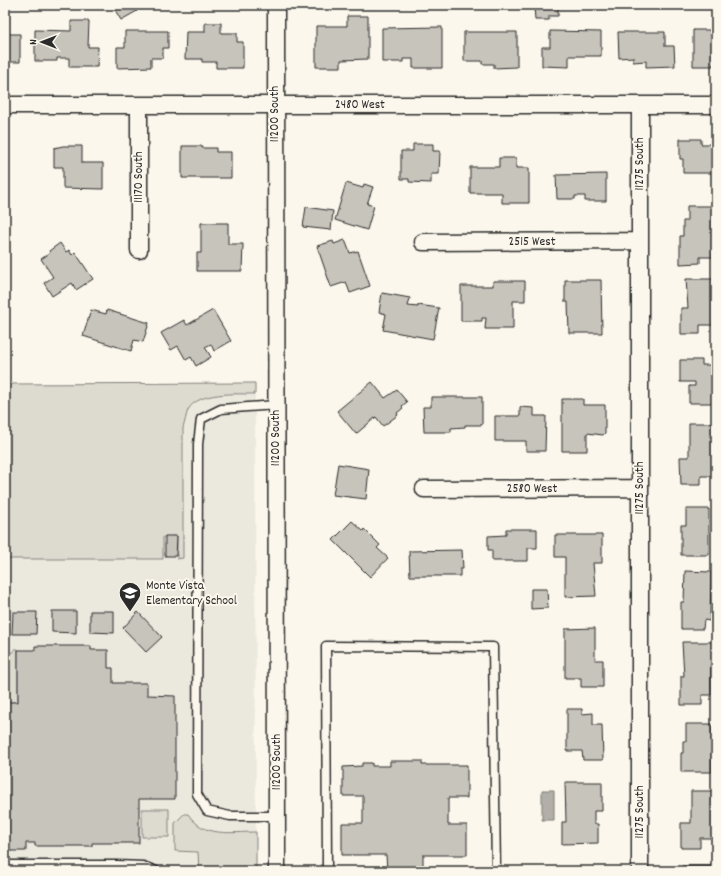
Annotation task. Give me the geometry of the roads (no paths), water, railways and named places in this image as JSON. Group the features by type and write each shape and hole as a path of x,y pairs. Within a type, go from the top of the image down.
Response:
{"street":[{"name":"11200 South","path":"276,5 277,871"},
{"name":"2480 West","path":"5,105 716,106"},
{"name":"11170 South","path":"138,250 139,105"},
{"name":"11275 South","path":"640,106 640,871"},
{"name":"2515 West","path":"423,242 640,241"},
{"name":"2580 West","path":"424,490 640,488"}],"lane":[{"path":"276,405 221,409 201,419 198,444 197,794 207,811 230,816 277,816"},
{"path":"327,871 326,646 493,647 496,871"},
{"path":"5,865 143,866 156,871"}],"place":[{"name":"Monte Vista Elementary School","path":"130,612"}]}
